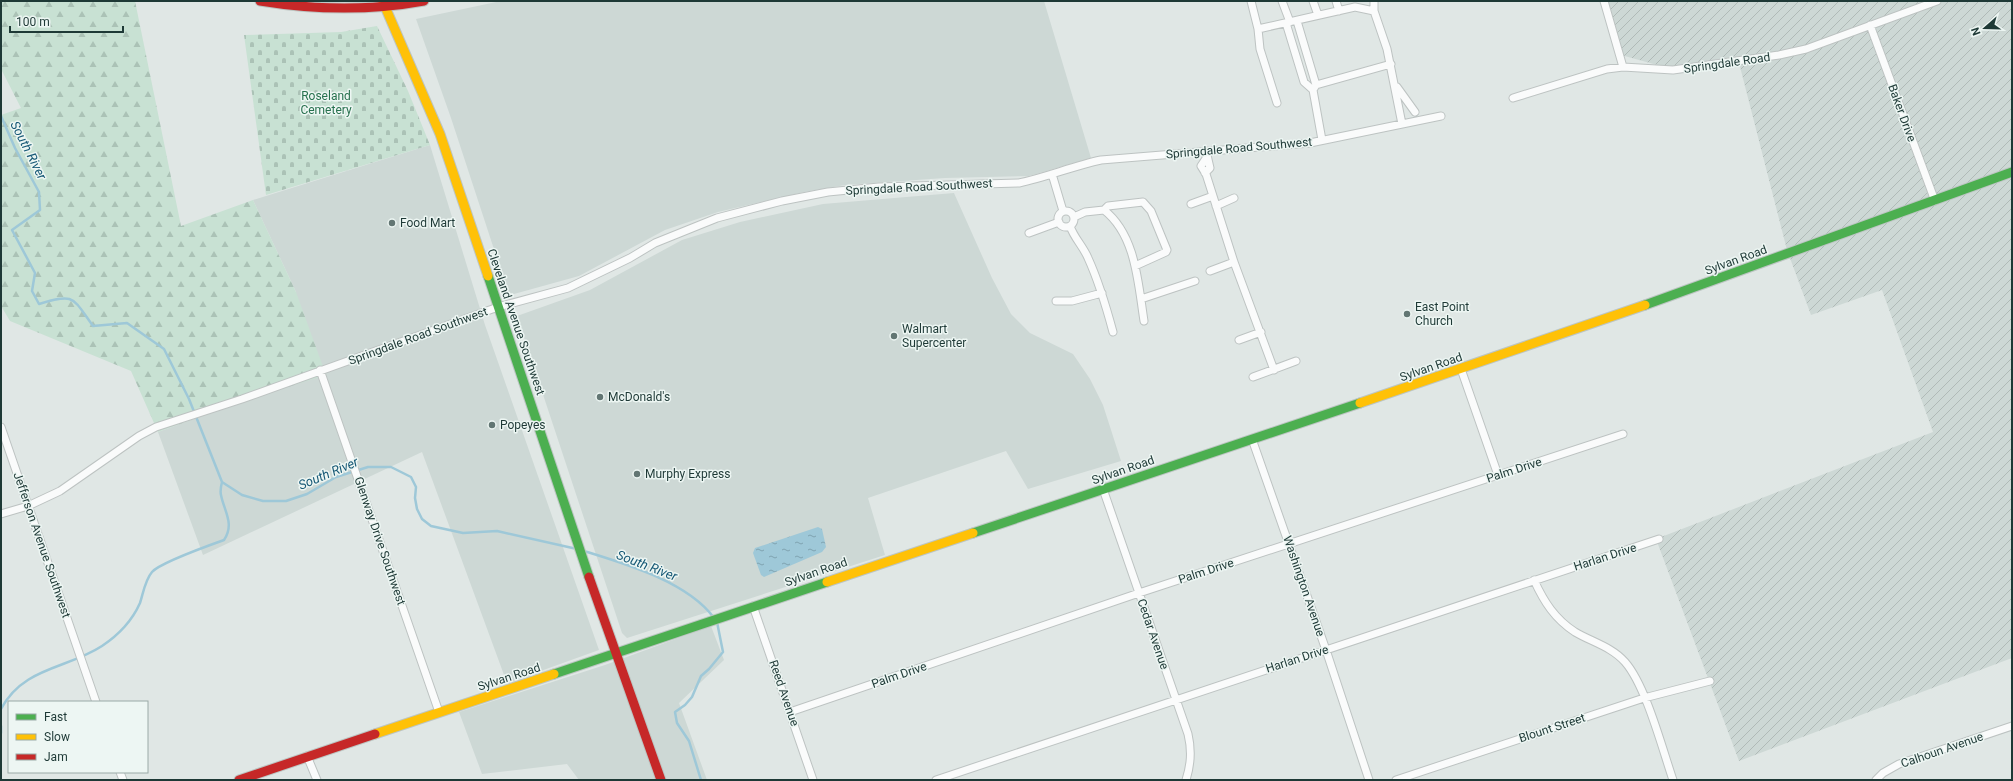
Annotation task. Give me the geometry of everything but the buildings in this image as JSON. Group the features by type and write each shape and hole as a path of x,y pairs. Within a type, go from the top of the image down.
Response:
{"main road":[{"path":"260,1 289,6 344,10 424,1"},
{"name":"Cleveland Avenue Southwest","path":"384,5 440,134 661,780"},
{"name":"Sylvan Road","path":"239,780 1461,369 1935,201 2012,172"}],"street":[{"path":"1251,1 1258,29 1260,49 1277,103"},
{"path":"1282,1 1315,88 1322,140"},
{"path":"1313,1 1318,14"},
{"path":"1336,1 1339,10"},
{"path":"1374,1 1374,11 1396,85 1402,124"},
{"path":"1604,1 1623,67"},
{"name":"Springdale Road","path":"1513,98 1607,69 1623,67 1673,70 1779,55 1806,49 1937,1"},
{"path":"1258,29 1291,22 1318,14 1355,7 1374,11"},
{"path":"1291,22 1304,82 1315,88 1391,64"},
{"name":"Baker Drive","path":"1870,25 1935,201"},
{"path":"1396,85 1415,112"},
{"name":"Springdale Road Southwest","path":"1,514 28,506 60,491 139,436 156,427 242,399 498,307 568,288 630,258 655,243 718,218 782,201 828,192 879,187 1019,183 1077,165 1101,160 1206,154 1277,147 1322,140 1441,116"},
{"path":"1206,154 1210,168 1205,173 1234,262 1274,370"},
{"path":"1052,174 1063,211"},
{"path":"1191,204 1213,196"},
{"path":"1216,206 1234,198"},
{"path":"1074,217 1085,212 1104,210 1108,206 1143,202 1151,210 1167,250 1166,252 1135,266"},
{"path":"1104,210 1114,218 1124,235 1135,266 1144,321"},
{"path":"1063,211 1068,211 1074,217"},
{"path":"1059,222 1059,217 1063,211"},
{"path":"1074,217 1070,226 1072,234 1087,255 1102,293 1113,332"},
{"path":"1059,222 1065,226 1070,226"},
{"path":"1029,233 1059,222"},
{"path":"1210,271 1234,262"},
{"path":"1141,299 1196,281"},
{"path":"1056,301 1072,300 1102,293"},
{"path":"1239,340 1261,332"},
{"path":"1253,377 1296,361"},
{"path":"1461,369 1498,475"},
{"name":"Glenway Drive Southwest","path":"320,370 439,712"},
{"name":"Jefferson Avenue Southwest","path":"1,426 96,701"},
{"name":"Palm Drive","path":"790,712 1139,593 1623,434"},
{"name":"Washington Avenue","path":"1252,439 1326,650 1369,780"},
{"name":"Cedar Avenue","path":"1103,489 1191,747 1191,765 1186,780"},
{"name":"Harlan Drive","path":"936,780 1658,539"},
{"path":"1534,580 1544,602 1560,620 1576,632 1609,648 1624,661 1636,677 1673,780"},
{"name":"Reed Avenue","path":"753,606 813,780"},
{"name":"Blount Street","path":"1396,780 1644,698 1710,681"},
{"name":"Calhoun Avenue","path":"1876,780 1883,773 1899,764 2012,726"},
{"path":"307,756 317,780"}],"shaded area":[{"path":"501,1 1044,1 1091,158 1029,176 945,178 845,185 804,192 718,212 665,230 579,276 514,294 508,292 451,118 416,19"},
{"path":"1605,1 2012,1 2012,658 1739,761 1656,539 1933,432 1882,290 1811,315 1787,250 1738,59 1668,68 1621,55"},
{"path":"430,145 485,325 599,650 507,683 422,452 203,555 158,432 241,402 296,292 253,200"},
{"path":"954,193 992,278 1011,314 1030,333 1073,354 1090,379 1103,405 1121,461 1028,489 1006,451 868,498 885,555 627,638 622,633 517,316 590,290 682,240 740,222 823,204"},
{"path":"711,626 724,660 679,703 707,780 579,780 567,764 482,774 459,712 605,665"}],"green space":[{"path":"1,1 135,1 181,226 253,200 296,292 326,375 241,402 158,432 131,371 10,321 1,306 1,115 21,108 1,69"},
{"name":"Roseland Cemetery","path":"377,26 408,91 430,145 266,195 244,35 341,32"}],"water":[{"path":"818,527 822,529 826,547 822,552 764,577 761,575 753,553 755,548"}],"waterway":[{"name":"South River","path":"1,116 15,148 39,192 40,210 12,230 35,273 32,291 39,304 66,298 72,300 81,309 93,326 127,323 164,349 189,399 222,482 242,495 263,501 286,501 307,494 336,477 368,467 391,467 411,477 416,487 415,498 417,509 422,519 431,526 463,533 497,531 577,549"},
{"path":"1,709 10,695 33,677 89,654 113,638 124,628 137,610 144,587 152,572 157,568 186,554 224,540 229,528 229,523 222,501 222,482"},
{"name":"South River","path":"584,551 637,568 673,584 703,605 714,618"},
{"name":"South River","path":"701,780 689,741 677,723 675,712 685,705 692,697 701,676 723,652 717,622"},
{"path":"1,726 1,733"}],"traffic: fast":[{"path":"1645,305 2012,172"},
{"path":"488,276 589,577"},
{"path":"973,533 1360,403"},
{"path":"554,674 827,582"}],"traffic: slow":[{"path":"383,2 440,134 488,276"},
{"path":"1360,403 1645,305"},
{"path":"827,582 973,533"},
{"path":"375,734 554,674"}],"traffic: jam":[{"path":"260,1 322,8 362,8 424,1"},
{"path":"589,577 661,780"},
{"path":"239,780 375,734"}],"place":[{"name":"Food Mart","path":"392,223"},
{"name":"East Point Church","path":"1407,314"},
{"name":"Walmart Supercenter","path":"894,336"},
{"name":"McDonald's","path":"600,397"},
{"name":"Popeyes","path":"492,425"},
{"name":"Murphy Express","path":"637,474"}]}
